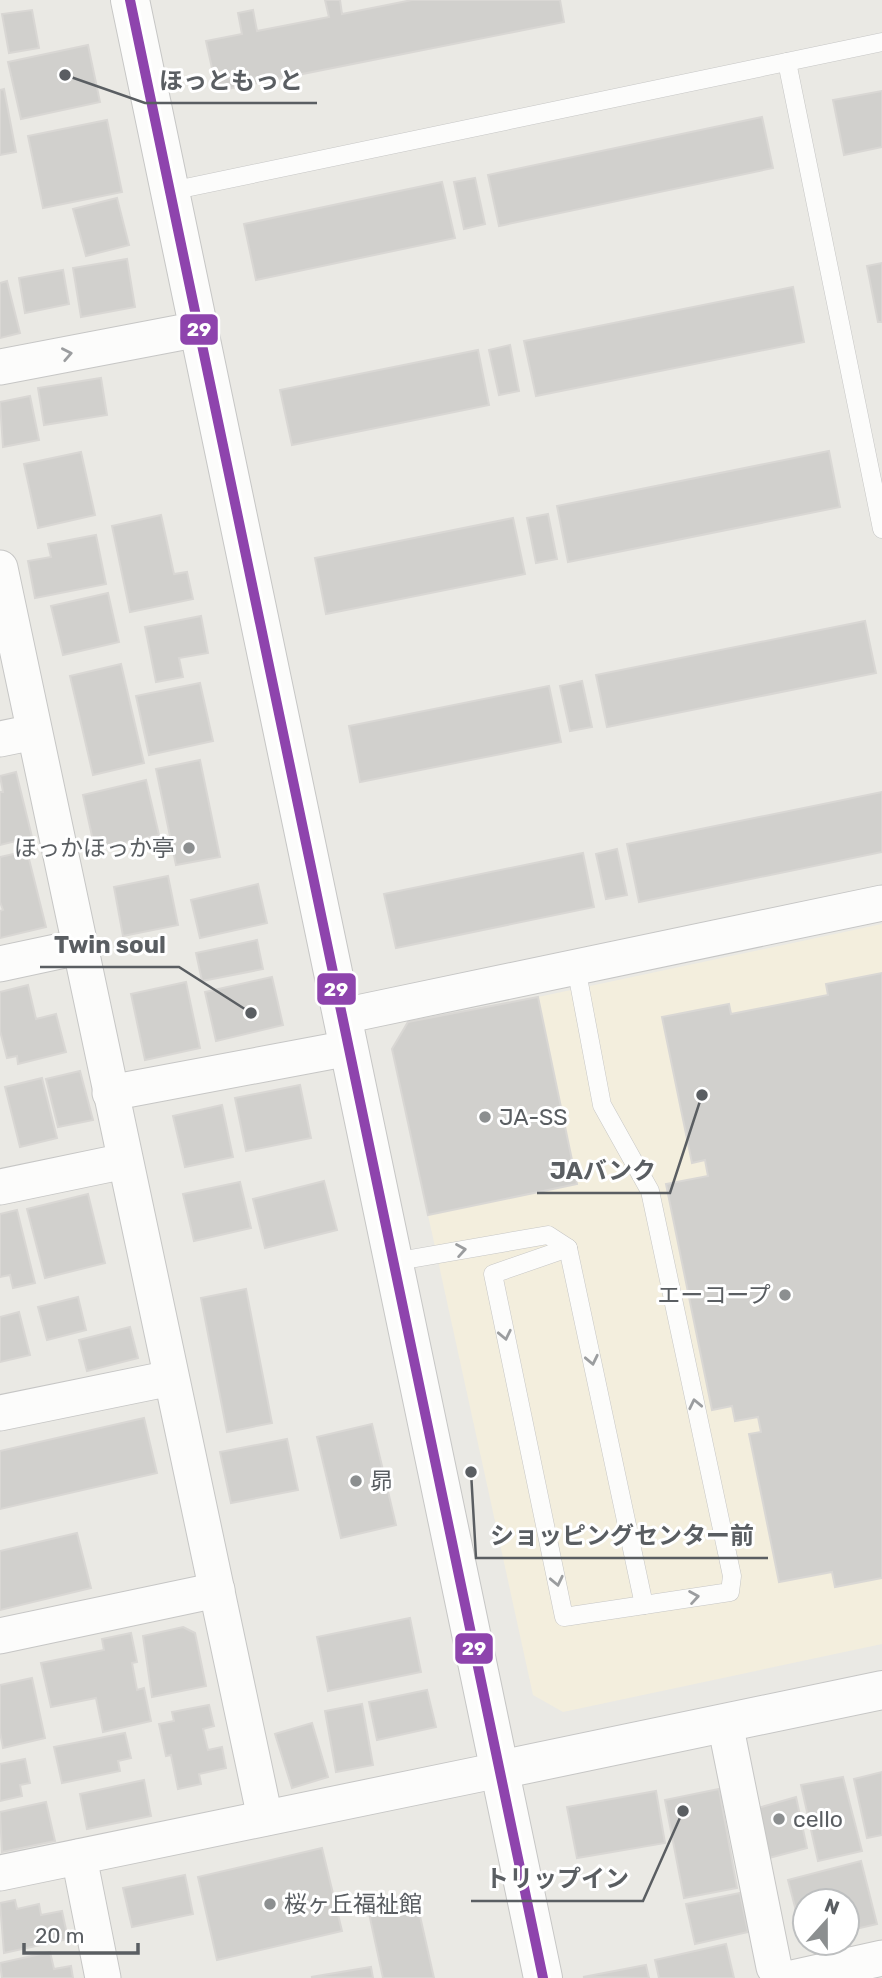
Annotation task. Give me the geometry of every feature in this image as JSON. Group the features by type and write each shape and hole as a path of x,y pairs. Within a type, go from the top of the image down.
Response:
{"street":[{"path":"130,0 543,1978"},
{"path":"0,367 199,329"},
{"path":"0,568 265,1818"},
{"path":"0,739 34,732"},
{"path":"110,1093 346,1032 576,967 882,903"},
{"path":"0,964 79,947"},
{"path":"0,1187 125,1161"},
{"path":"0,1413 171,1378"},
{"path":"0,1636 217,1590"},
{"path":"0,1873 882,1690"},
{"path":"725,1723 774,1967 781,1978"},
{"path":"79,1857 103,1978"},
{"path":"792,1978 882,1958"}],"lane":[{"path":"171,191 882,42"},
{"path":"787,62 882,528"},
{"path":"568,1248 492,1275 564,1617 730,1592 732,1576 650,1191 602,1105 576,967"},
{"path":"393,1262 548,1235 568,1248 644,1605"}],"shaded area":[{"path":"882,924 882,1644 563,1712 533,1695 428,1215 577,1184 538,997"}],"building":[{"path":"325,0 340,0 342,14 412,0 560,0 564,22 217,91 206,41 242,34 238,13 253,10 257,31 329,17"},
{"path":"32,10 39,48 9,53 2,14"},
{"path":"88,45 100,102 21,119 8,62"},
{"path":"4,89 16,152 0,155 0,90"},
{"path":"882,91 882,147 844,155 833,100"},
{"path":"762,117 773,168 499,226 488,175"},
{"path":"107,120 122,192 43,208 28,136"},
{"path":"475,178 485,224 464,229 454,182"},
{"path":"442,182 455,238 256,280 244,224"},
{"path":"117,198 129,245 86,256 73,209"},
{"path":"127,259 135,307 81,317 73,268"},
{"path":"882,263 882,322 878,322 867,266"},
{"path":"63,270 69,304 25,313 19,278"},
{"path":"7,281 20,333 0,338 0,283"},
{"path":"793,287 804,342 536,396 524,341"},
{"path":"510,345 519,391 499,395 489,350"},
{"path":"478,350 489,405 292,445 280,390"},
{"path":"101,378 107,415 44,425 38,388"},
{"path":"30,396 39,440 3,447 0,402"},
{"path":"829,451 840,507 568,562 557,506"},
{"path":"81,452 95,515 38,528 24,464"},
{"path":"548,514 557,559 536,563 527,518"},
{"path":"161,515 174,574 187,572 193,599 130,612 112,526"},
{"path":"513,518 525,574 326,614 315,558"},
{"path":"96,535 106,584 35,598 28,561 51,557 48,544"},
{"path":"108,593 119,642 63,655 51,606"},
{"path":"201,616 208,653 179,658 183,677 156,682 145,627"},
{"path":"865,621 876,673 607,727 596,675"},
{"path":"121,664 144,763 93,775 70,676"},
{"path":"582,681 592,727 570,731 560,686"},
{"path":"200,683 213,741 149,755 136,696"},
{"path":"549,686 561,742 360,782 349,726"},
{"path":"200,760 220,857 176,865 156,769"},
{"path":"16,772 32,837 0,845 0,792 3,792 0,776"},
{"path":"146,780 159,835 95,850 83,795"},
{"path":"882,792 882,852 639,902 627,844"},
{"path":"617,849 627,895 606,899 596,854"},
{"path":"27,851 46,927 0,938 0,911 3,910 0,902 0,857"},
{"path":"583,853 594,907 396,948 384,894"},
{"path":"168,876 178,925 123,936 114,887"},
{"path":"258,884 267,923 200,938 191,900"},
{"path":"257,940 263,969 202,981 196,953"},
{"name":"エーコープ","path":"882,973 882,1578 835,1587 832,1572 779,1582 749,1434 761,1432 758,1417 735,1421 732,1406 712,1410 666,1184 708,1176 705,1160 692,1163 662,1017 729,1004 731,1014 828,995 826,984"},
{"path":"272,977 283,1025 216,1041 205,992"},
{"path":"186,982 200,1048 145,1060 131,994"},
{"path":"28,985 36,1019 56,1014 66,1052 18,1064 17,1056 7,1058 0,1031 0,992"},
{"name":"JA-SS","path":"538,997 577,1184 428,1215 392,1049 408,1022"},
{"path":"80,1071 93,1120 58,1127 46,1079"},
{"path":"42,1078 57,1138 20,1147 5,1087"},
{"path":"300,1085 311,1138 246,1151 235,1098"},
{"path":"222,1105 233,1157 185,1167 173,1116"},
{"path":"324,1181 337,1230 265,1248 253,1199"},
{"path":"240,1182 251,1228 194,1241 183,1194"},
{"path":"88,1194 105,1263 45,1278 27,1209"},
{"path":"17,1210 35,1283 13,1288 10,1275 0,1277 0,1214"},
{"path":"246,1289 272,1423 227,1432 201,1298"},
{"path":"78,1297 86,1330 47,1340 38,1307"},
{"path":"19,1312 30,1355 0,1362 0,1317"},
{"path":"130,1327 138,1358 87,1371 79,1340"},
{"path":"144,1418 157,1473 0,1509 0,1451"},
{"name":"昴","path":"372,1424 396,1525 341,1538 317,1437"},
{"path":"287,1439 298,1490 231,1503 220,1452"},
{"path":"77,1533 91,1588 0,1610 0,1551"},
{"path":"410,1618 421,1672 328,1691 317,1637"},
{"path":"183,1627 195,1633 206,1686 152,1697 143,1636"},
{"path":"131,1633 137,1662 132,1663 137,1690 144,1688 151,1721 103,1732 96,1698 51,1707 41,1663 104,1650 102,1639"},
{"path":"32,1678 45,1738 3,1748 0,1732 0,1685"},
{"path":"427,1690 436,1727 377,1740 369,1702"},
{"path":"362,1704 373,1765 336,1772 325,1711"},
{"path":"209,1705 214,1726 203,1729 208,1750 222,1747 226,1768 199,1774 201,1784 178,1789 171,1755 166,1756 159,1724 174,1721 172,1712"},
{"path":"312,1723 328,1777 292,1788 275,1734"},
{"path":"125,1733 131,1758 118,1761 120,1771 62,1783 54,1747"},
{"path":"25,1759 30,1783 20,1785 22,1796 0,1801 0,1764"},
{"path":"882,1772 882,1835 867,1838 854,1779"},
{"path":"843,1777 862,1851 818,1861 801,1785"},
{"path":"144,1780 151,1816 87,1829 80,1794"},
{"path":"719,1789 737,1888 684,1898 665,1800"},
{"path":"656,1791 665,1843 577,1858 567,1807"},
{"path":"796,1797 807,1848 769,1858 758,1808"},
{"path":"46,1802 55,1841 2,1852 0,1812"},
{"name":"桜ヶ丘福祉館","path":"322,1848 342,1931 217,1960 198,1877"},
{"path":"861,1861 877,1924 861,1928 861,1887 791,1887 791,1892 788,1880"},
{"path":"185,1875 193,1914 132,1927 123,1888"},
{"path":"740,1893 748,1932 695,1944 686,1904"},
{"path":"415,1894 434,1978 383,1978 367,1904"},
{"path":"15,1900 17,1909 39,1904 41,1915 62,1911 68,1939 4,1953 0,1903"},
{"path":"726,1944 734,1978 659,1978 655,1960"},
{"path":"50,1952 54,1969 71,1966 73,1978 2,1978 0,1963"},
{"path":"646,1965 649,1978 583,1977"},
{"path":"371,1967 373,1978 311,1977"}],"transit line":[{"name":"29","path":"130,0 543,1978"}],"place":[{"name":"ほっともっと","path":"65,75"},
{"name":"ほっかほっか亭","path":"189,848"},
{"name":"Twin soul","path":"251,1013"},
{"name":"JAバンク","path":"702,1095"},
{"name":"JA-SS","path":"485,1117"},
{"name":"エーコープ","path":"785,1295"},
{"name":"ショッピングセンター前","path":"471,1472"},
{"name":"昴","path":"356,1481"},
{"name":"トリップイン","path":"683,1811"},
{"name":"cello","path":"779,1819"},
{"name":"桜ヶ丘福祉館","path":"270,1904"}]}
